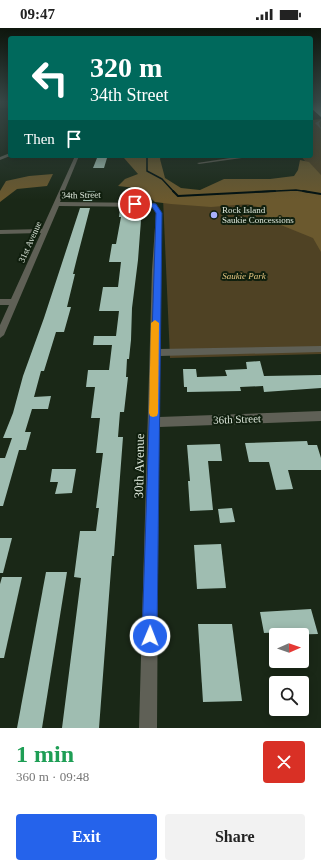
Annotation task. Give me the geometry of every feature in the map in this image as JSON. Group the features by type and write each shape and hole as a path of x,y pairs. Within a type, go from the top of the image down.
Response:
{"street":[{"name":"31st Avenue","path":"0,335 76,158"},
{"path":"199,163 238,158"},
{"name":"34th Street","path":"57,204 154,205"},
{"name":"30th Avenue","path":"148,728 153,422 159,213 154,205"},
{"path":"0,232 45,231"},
{"path":"0,302 14,302"},
{"path":"155,353 321,350"},
{"name":"36th Street","path":"153,422 321,416"}],"green space":[{"path":"313,135 321,135 321,182 303,158 313,158"},
{"name":"Saukie Park","path":"321,195 321,354 170,358 163,198"}],"shaded area":[{"path":"124,158 160,158 165,178 181,188 200,190 224,179 270,179 294,176 298,170 300,160 309,162 321,175 321,252 313,238 266,219 261,208 248,204 211,207 155,202 144,192 136,188 118,186 125,179 138,174"},
{"path":"53,174 47,186 17,189 0,202 0,191 6,181 29,176"}],"building":[{"path":"97,158 107,158 104,168 93,168"},
{"path":"85,191 95,191 92,201 83,201"},
{"path":"122,193 142,193 141,201 121,201"},
{"path":"80,208 90,208 73,274 75,274 67,307 71,307 64,332 56,332 44,371 41,371 34,397 51,396 48,409 32,409 25,432 31,432 26,450 19,450 3,506 0,506 0,458 5,458 12,438 3,438 13,413 23,376 44,318"},
{"path":"120,208 141,208 141,220 132,308 131,340 129,359 127,359 126,377 128,377 124,412 120,412 118,437 123,437 99,728 62,728 81,578 74,577 80,531 96,531 99,508 96,508 103,453 96,453 100,418 91,418 95,387 86,387 88,370 109,370 112,345 93,345 94,336 116,336 119,311 99,311 103,287 118,287 121,262 109,262 112,244 116,244 121,217 119,217"},
{"path":"260,361 264,376 321,375 321,388 264,392 263,386 240,387 241,391 187,392 187,387 184,387 183,369 196,369 197,377 227,376 225,370 247,369 246,362"},
{"path":"307,441 308,445 317,445 321,458 321,470 288,470 293,489 276,490 269,462 249,462 245,443"},
{"path":"220,444 222,461 208,461 213,510 190,511 188,481 190,481 187,445"},
{"path":"52,469 76,469 72,493 55,494 58,482 50,482"},
{"path":"232,508 235,522 220,523 218,509"},
{"path":"0,538 12,538 3,573 0,573"},
{"path":"221,544 226,588 197,589 194,545"},
{"path":"46,572 67,572 42,728 17,728"},
{"path":"2,577 22,577 4,658 0,658 0,584"},
{"path":"311,609 318,634 309,634 309,628 269,628 269,633 264,633 260,612"},
{"path":"198,624 232,624 242,701 203,702"}],"waterway":[{"path":"147,158 147,171 162,179 174,192"},
{"path":"256,192 296,190 309,192"},
{"path":"174,192 178,196 275,191"},
{"path":"303,191 309,192"},
{"path":"309,192 321,194"}],"slow traffic":[{"path":"153,413 155,323"}],"place":[{"name":"Rock Island Saukie Concessions","path":"214,215"}],"route":[{"path":"135,204 154,205 159,213 156,270 150,636"}]}
